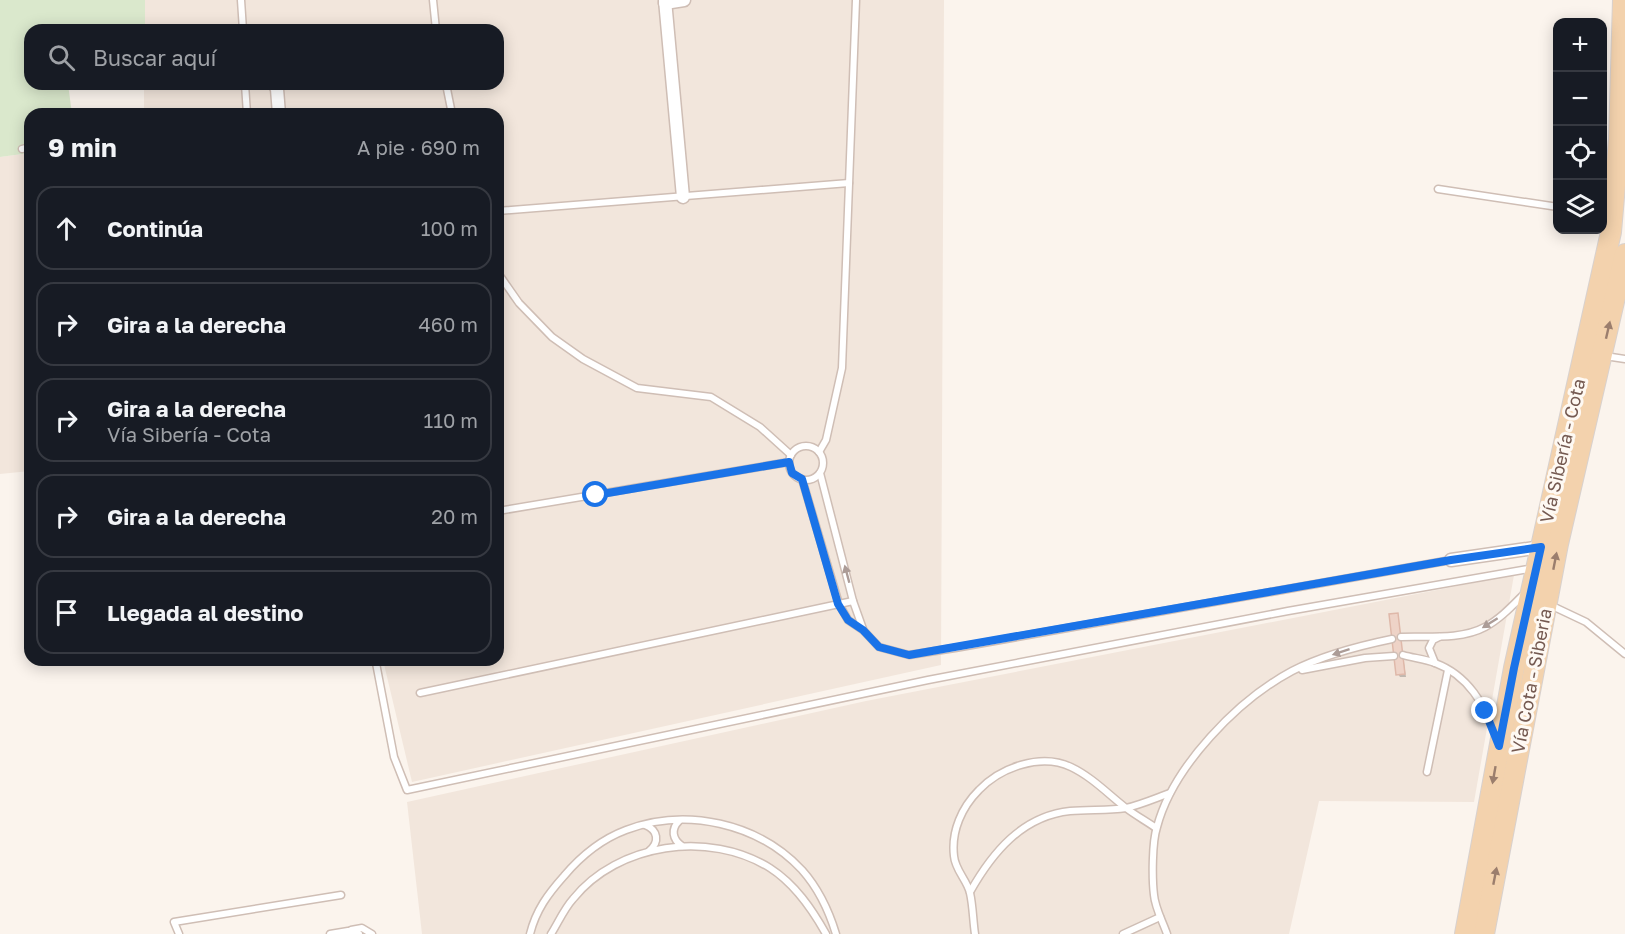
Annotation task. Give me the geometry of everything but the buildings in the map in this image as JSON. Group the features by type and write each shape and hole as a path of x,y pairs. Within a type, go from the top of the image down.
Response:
{"main road":[{"name":"Vía Sibería - Cota","path":"1465,934 1514,668 1605,267 1608,215 1619,139 1623,0"},
{"name":"Vía Cota - Siberia","path":"1484,934 1558,544 1625,255"}],"street":[{"path":"683,197 665,2 684,0"},
{"path":"277,90 279,108"},
{"path":"1451,560 1541,547"}],"lane":[{"path":"241,0 243,24"},
{"path":"433,0 435,24"},
{"path":"819,452 826,440 842,368 856,0"},
{"path":"245,90 247,108"},
{"path":"447,90 451,108"},
{"path":"504,211 849,183"},
{"path":"1438,189 1553,206"},
{"path":"504,282 519,303 552,336 583,359 638,388 711,397 760,427 790,459 792,473 802,479 812,479 820,473"},
{"path":"1602,356 1625,359"},
{"path":"790,459 795,450 808,446 819,452 823,462 820,473 853,601 863,630"},
{"path":"504,510 790,459"},
{"path":"802,479 838,604 848,620 863,630 879,647 909,655 1451,560"},
{"path":"1401,638 1462,634 1483,628 1500,617 1535,576"},
{"path":"377,666 394,757 407,790 928,680 1288,611 1535,576"},
{"path":"420,693 853,601"},
{"path":"1547,603 1586,622 1625,654"},
{"path":"1435,663 1429,648 1433,640 1442,636"},
{"path":"1167,934 1154,897 1156,828 1170,793 1196,755 1216,730 1251,697 1293,671 1325,657 1392,639"},
{"path":"1403,655 1435,663 1448,670 1478,696 1499,746"},
{"path":"1293,671 1365,658 1394,656"},
{"path":"1426,772 1448,670"},
{"path":"975,934 970,892 956,866 954,856 957,825 975,794 1007,769 1025,763 1054,763 1069,766 1156,828"},
{"path":"970,892 981,872 1000,848 1022,828 1036,820 1067,811 1126,808 1170,793"},
{"path":"679,820 673,831 677,843 682,846"},
{"path":"530,934 534,916 554,888 578,861 606,840 625,830 679,820 710,820 744,830 776,847 802,871 823,900 836,934"},
{"path":"645,825 651,827 656,833 657,840 649,851"},
{"path":"551,934 573,898 606,870 628,858 649,851 682,846 730,851 770,868 802,896 826,934"},
{"path":"179,934 174,922 341,896"},
{"path":"1123,934 1160,917"},
{"path":"330,934 362,928 372,934"},
{"path":"348,931 359,934"}],"shaded area":[{"path":"145,0 944,0 941,665 412,782 384,666 504,666 504,108 144,108 144,90 504,90 504,24 145,24"},
{"path":"24,154 24,472 0,474 0,157"},
{"path":"1514,575 1474,802 1319,801 1289,934 422,934 407,802 866,701"}],"green space":[{"path":"0,0 145,0 145,24 24,24 24,90 69,90 71,108 24,108 24,154 0,157"}],"route":[{"path":"596,495 789,462 792,473 802,479 838,604 848,620 863,630 879,647 909,655 1451,560 1541,547 1499,746 1485,711"}]}
